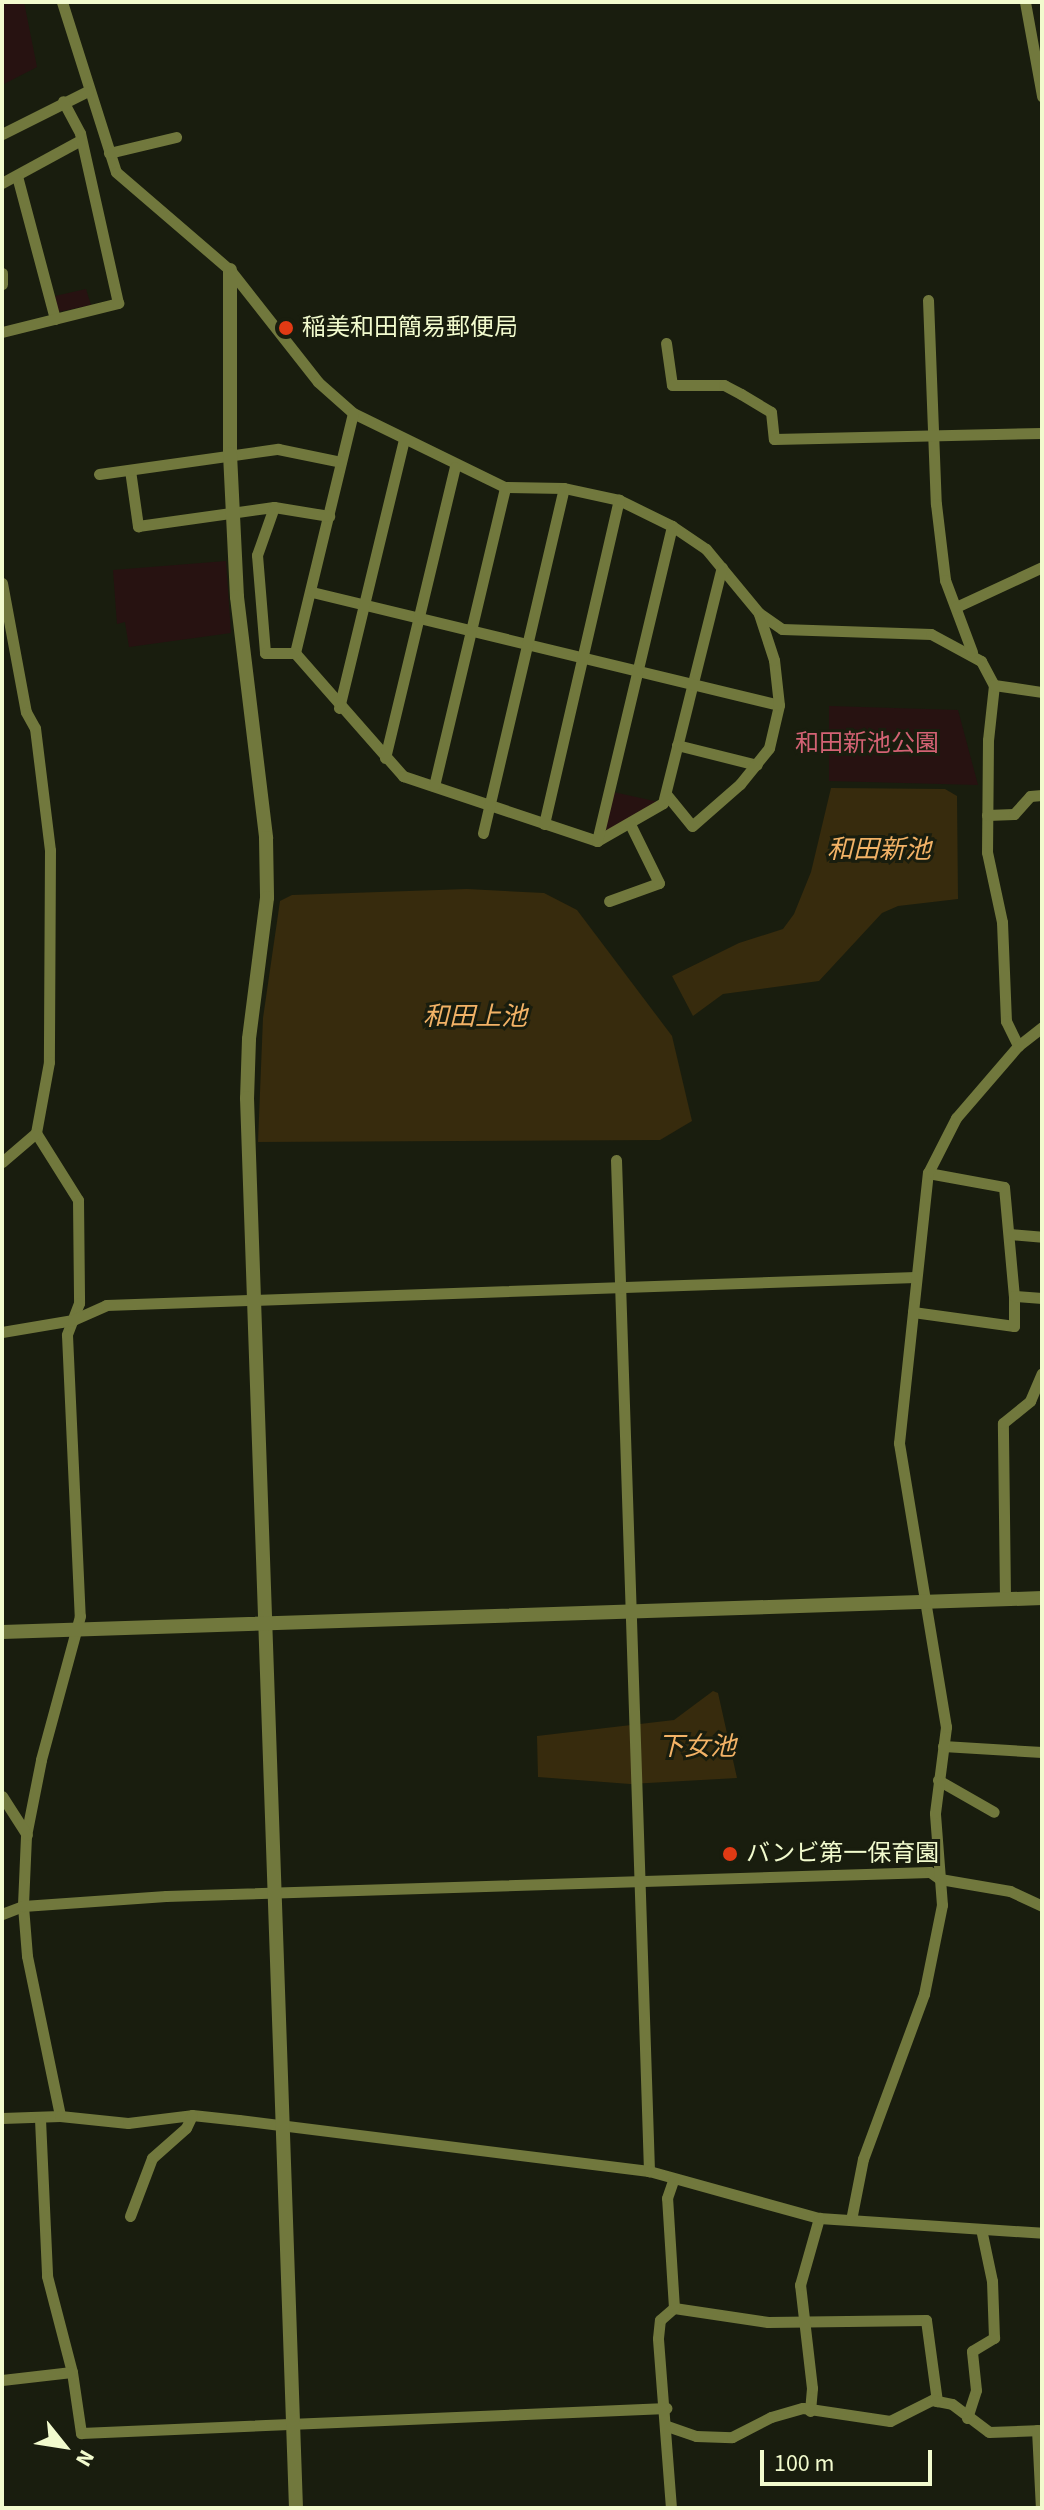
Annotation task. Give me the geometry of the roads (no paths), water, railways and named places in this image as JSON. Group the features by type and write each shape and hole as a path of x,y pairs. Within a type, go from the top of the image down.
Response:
{"street":[{"path":"62,2 116,172 230,270 318,382 353,413 455,467 505,487 564,488 619,500 672,526 722,567 759,613 782,629 931,634 972,652"},
{"path":"1025,2 1042,96"},
{"path":"2,134 88,91"},
{"path":"2,332 118,303 81,140 63,101"},
{"path":"109,153 161,147 176,137"},
{"path":"2,183 81,140"},
{"path":"17,176 55,319"},
{"path":"230,270 232,512 266,838 267,898 248,1054 251,1299 296,2508"},
{"path":"2,273 2,284"},
{"path":"928,300 943,565 972,652 994,685 987,852 1002,922 1006,1021 1018,1046"},
{"path":"666,343 672,385 724,385 771,412 774,439 1042,433"},
{"path":"295,653 353,413"},
{"path":"339,708 404,440"},
{"path":"99,474 278,449 341,462"},
{"path":"385,758 455,467"},
{"path":"130,470 138,526 274,507 329,516"},
{"path":"434,786 474,631 505,487"},
{"path":"483,833 564,488"},
{"path":"544,824 619,500"},
{"path":"274,507 257,555 265,653 295,653"},
{"path":"597,841 672,526"},
{"path":"295,653 339,708 403,776 597,841 663,803 722,567"},
{"path":"956,607 1042,567"},
{"path":"2,583 5,619 26,712 35,728 50,850 49,1062 36,1133 2,1162"},
{"path":"312,592 779,705"},
{"path":"666,794 692,826 757,765 778,724 779,705 774,660 759,613"},
{"path":"994,685 1042,692"},
{"path":"677,745 757,765"},
{"path":"987,815 1014,814 1030,796 1042,795"},
{"path":"609,901 659,883 630,824"},
{"path":"851,2220 863,2159 924,1994 938,1936 938,1780 946,1727 928,1600 899,1443 928,1173 956,1118 1018,1046 1042,1027"},
{"path":"36,1133 78,1200 79,1303 67,1335 80,1616 72,1631 27,1836 23,1906 27,1956 60,2116"},
{"path":"616,1160 634,1609 649,2171"},
{"path":"913,1312 1014,1326 1010,1234 1004,1187 928,1173"},
{"path":"1010,1234 1042,1237"},
{"path":"2,1332 73,1320 106,1305 916,1277"},
{"path":"1014,1296 1042,1298"},
{"path":"1005,1598 1003,1423 1030,1401 1042,1373"},
{"path":"2,1632 1042,1598"},
{"path":"943,1746 1042,1752"},
{"path":"938,1780 994,1812"},
{"path":"2,1796 27,1836"},
{"path":"2,1914 23,1906 930,1872 940,1879 1010,1891 1042,1906"},
{"path":"130,2216 152,2158 192,2115"},
{"path":"2,2118 60,2116 128,2123 192,2115 649,2171 673,2181 819,2218 1042,2233"},
{"path":"40,2119 47,2276 72,2372 81,2433 666,2408"},
{"path":"673,2181 667,2198 674,2308"},
{"path":"810,2411 806,2323 800,2285 819,2218"},
{"path":"967,2418 976,2390 972,2351 994,2338 992,2281 981,2229"},
{"path":"674,2308 718,2317 806,2323 926,2320 937,2401"},
{"path":"671,2508 666,2408 658,2338 660,2320 674,2308"},
{"path":"2,2380 72,2372"},
{"path":"667,2426 696,2436 732,2437 771,2417 810,2411 890,2421 937,2401 952,2404 989,2432 1040,2430 1041,2508"}],"water":[{"name":"和田新池","path":"831,788 945,789 957,796 958,899 898,906 882,913 819,981 723,994 693,1016 672,976 739,943 783,929 794,914 811,872"},
{"name":"和田上池","path":"467,889 544,893 577,910 672,1036 692,1121 660,1140 258,1142 263,1018 280,901 292,895"},
{"name":"下女池","path":"713,1691 718,1693 737,1778 630,1784 538,1777 537,1736 674,1720"}],"place":[{"name":"稲美和田簡易郵便局","path":"286,328"},
{"name":"バンビ第一保育園","path":"730,1854"}],"park label":[{"name":"和田新池公園","path":"867,744"}]}
